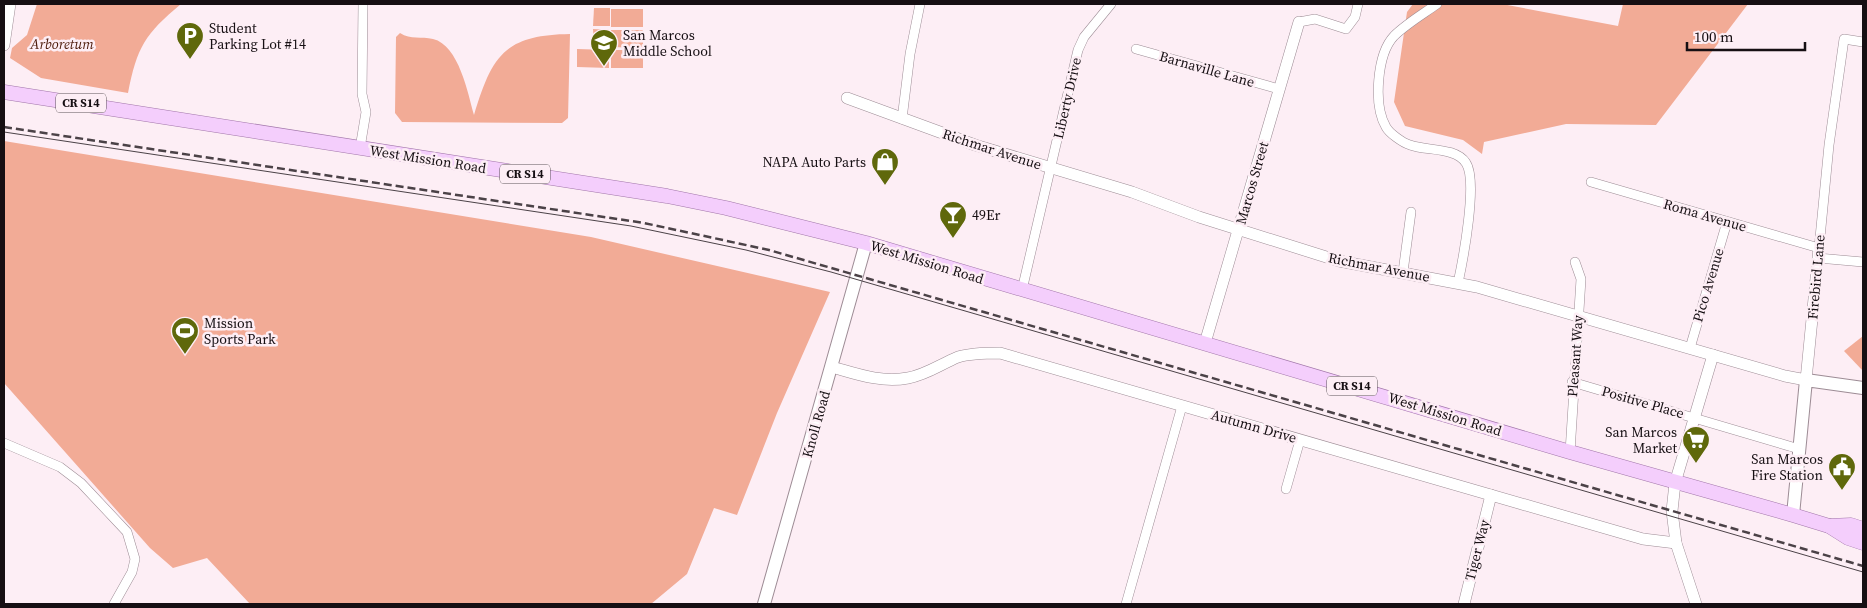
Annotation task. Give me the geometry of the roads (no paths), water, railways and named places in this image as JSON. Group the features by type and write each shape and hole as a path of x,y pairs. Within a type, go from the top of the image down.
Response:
{"main road":[{"name":"West Mission Road","path":"4,92 702,203 866,243 1570,452 1793,515 1829,526 1848,538 1863,542"},
{"name":"Knoll Road","path":"764,604 866,243"},
{"name":"Richmar Avenue","path":"1806,380 1863,388"},
{"name":"Firebird Lane","path":"1793,515 1806,380"},
{"name":"West Mission Road","path":"1829,526 1851,525 1863,529"}],"street":[{"path":"4,45 10,4"},
{"path":"360,148 366,112 362,94 363,4"},
{"path":"902,119 910,54 920,4"},
{"name":"Liberty Drive","path":"1022,290 1078,50 1084,37 1111,4"},
{"path":"1299,22 1315,19 1346,29 1355,17 1358,4"},
{"path":"1437,4 1394,36 1386,48 1380,70 1380,112 1386,128 1409,145 1443,151 1463,158 1468,165 1472,188 1463,260 1458,283"},
{"name":"Marcos Street","path":"1205,343 1240,229 1299,22"},
{"name":"Firebird Lane","path":"1806,380 1828,154 1844,39 1863,42"},
{"name":"Barnaville Lane","path":"1136,49 1279,89"},
{"name":"Richmar Avenue","path":"847,98 975,145 1339,261 1458,283 1577,315 1785,376 1806,380"},
{"name":"Roma Avenue","path":"1591,182 1727,222 1818,253 1863,262"},
{"path":"1402,272 1411,212"},
{"name":"Pico Avenue","path":"1690,348 1727,222"},
{"name":"Pleasant Way","path":"1570,452 1572,382 1580,279 1575,262"},
{"name":"Autumn Drive","path":"832,367 879,379 908,378 925,373 958,357 982,353 1000,353 1643,539 1676,543"},
{"path":"1696,604 1676,543 1672,511 1675,482 1713,355"},
{"name":"Positive Place","path":"1572,382 1799,449"},
{"path":"1126,604 1182,406"},
{"path":"1286,488 1300,440"},
{"path":"4,443 60,467 81,482 130,538 135,559 132,572 114,604"},
{"name":"Tiger Way","path":"1464,604 1490,495"}],"tram line":[{"path":"4,132 631,226 746,250 831,272 1863,572"}],"railway":[{"path":"4,127 644,223 769,250 1863,566"}],"place":[{"name":"Student Parking Lot #14","path":"190,60"},
{"name":"San Marcos Middle School","path":"604,67"},
{"name":"NAPA Auto Parts","path":"885,186"},
{"name":"49Er","path":"953,239"},
{"name":"Mission Sports Park","path":"185,355"},
{"name":"San Marcos Market","path":"1696,464"},
{"name":"San Marcos Fire Station","path":"1842,491"}],"park label":[{"name":"Arboretum","path":"62,44"}]}
